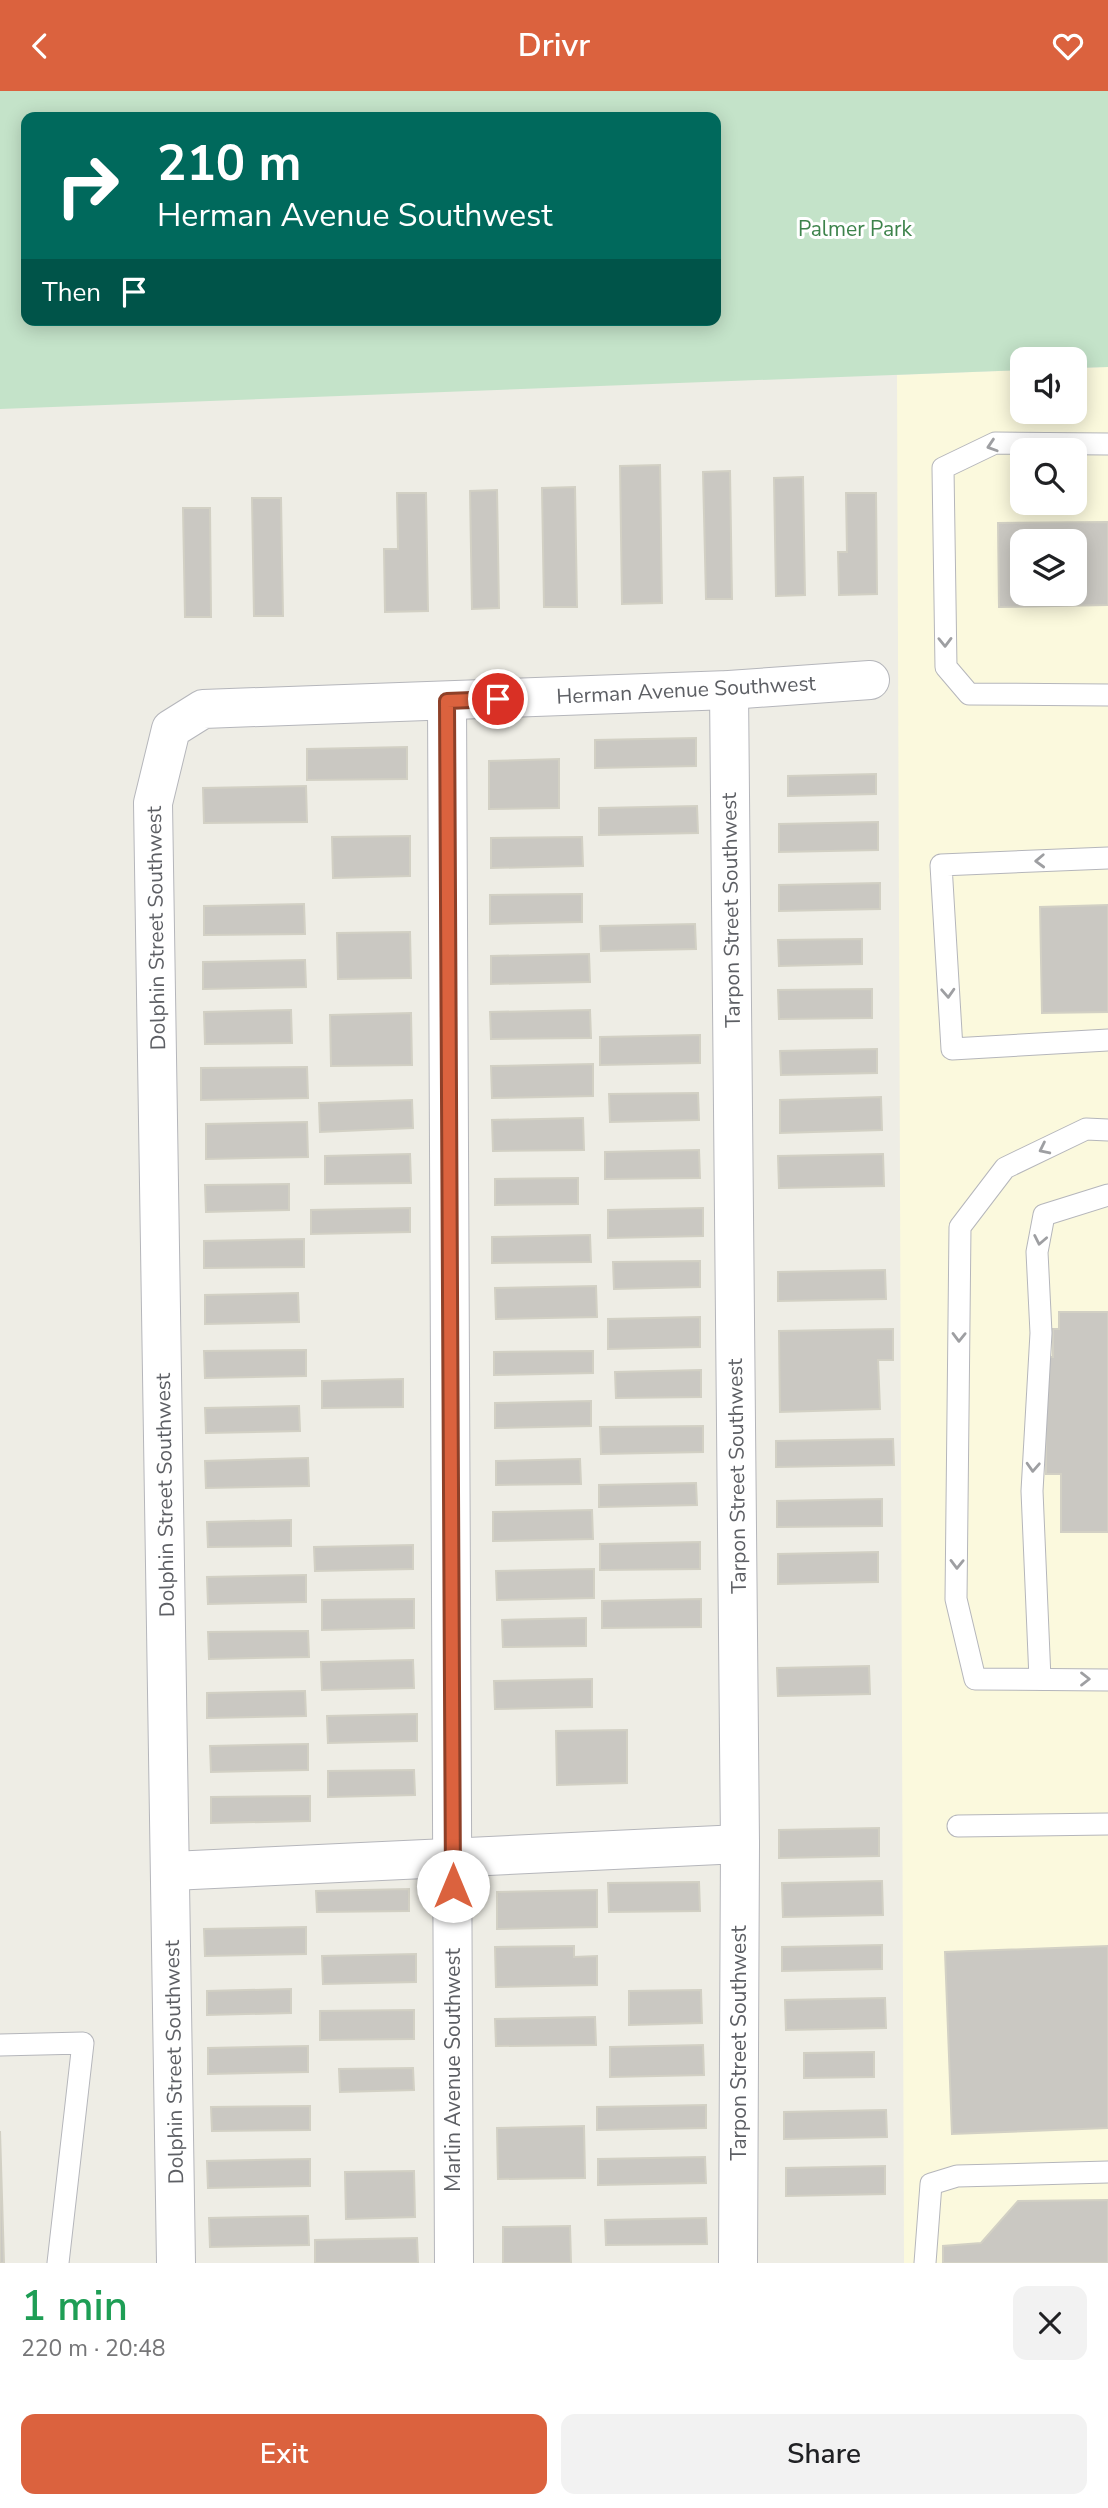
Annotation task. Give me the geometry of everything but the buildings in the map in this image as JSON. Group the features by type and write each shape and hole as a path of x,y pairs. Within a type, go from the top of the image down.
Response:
{"street":[{"name":"Herman Avenue Southwest","path":"171,729 204,709 729,690 870,680"},
{"name":"Tarpon Street Southwest","path":"729,690 740,1844 738,2263"},
{"name":"Marlin Avenue Southwest","path":"447,701 454,1860 451,2070 454,2263"},
{"name":"Dolphin Street Southwest","path":"171,729 153,803 172,1871 176,2263"},
{"path":"172,1871 454,1860 740,1844"}],"lane":[{"path":"1108,444 995,443 943,468 946,667 969,694 1108,695"},
{"path":"1108,858 941,865 952,1049 1108,1040"},
{"path":"1108,1130 1086,1129 1005,1168 960,1227 956,1599 975,1679 1108,1680"},
{"path":"1040,1679 1032,1491 1041,1333 1037,1252 1044,1215 1108,1195"},
{"path":"958,1826 1108,1824"},
{"path":"0,2045 83,2043 58,2263"},
{"path":"925,2263 931,2184 957,2176 1108,2172"}],"shaded area":[{"path":"1108,367 1108,2263 904,2263 897,375 1010,370 1010,424 1087,424 1087,368"}],"green space":[{"name":"Palmer Park","path":"0,91 1108,91 1108,367 1087,368 1087,347 1010,347 1010,370 0,409"}],"route":[{"path":"453,1886 447,701 498,699"}]}
